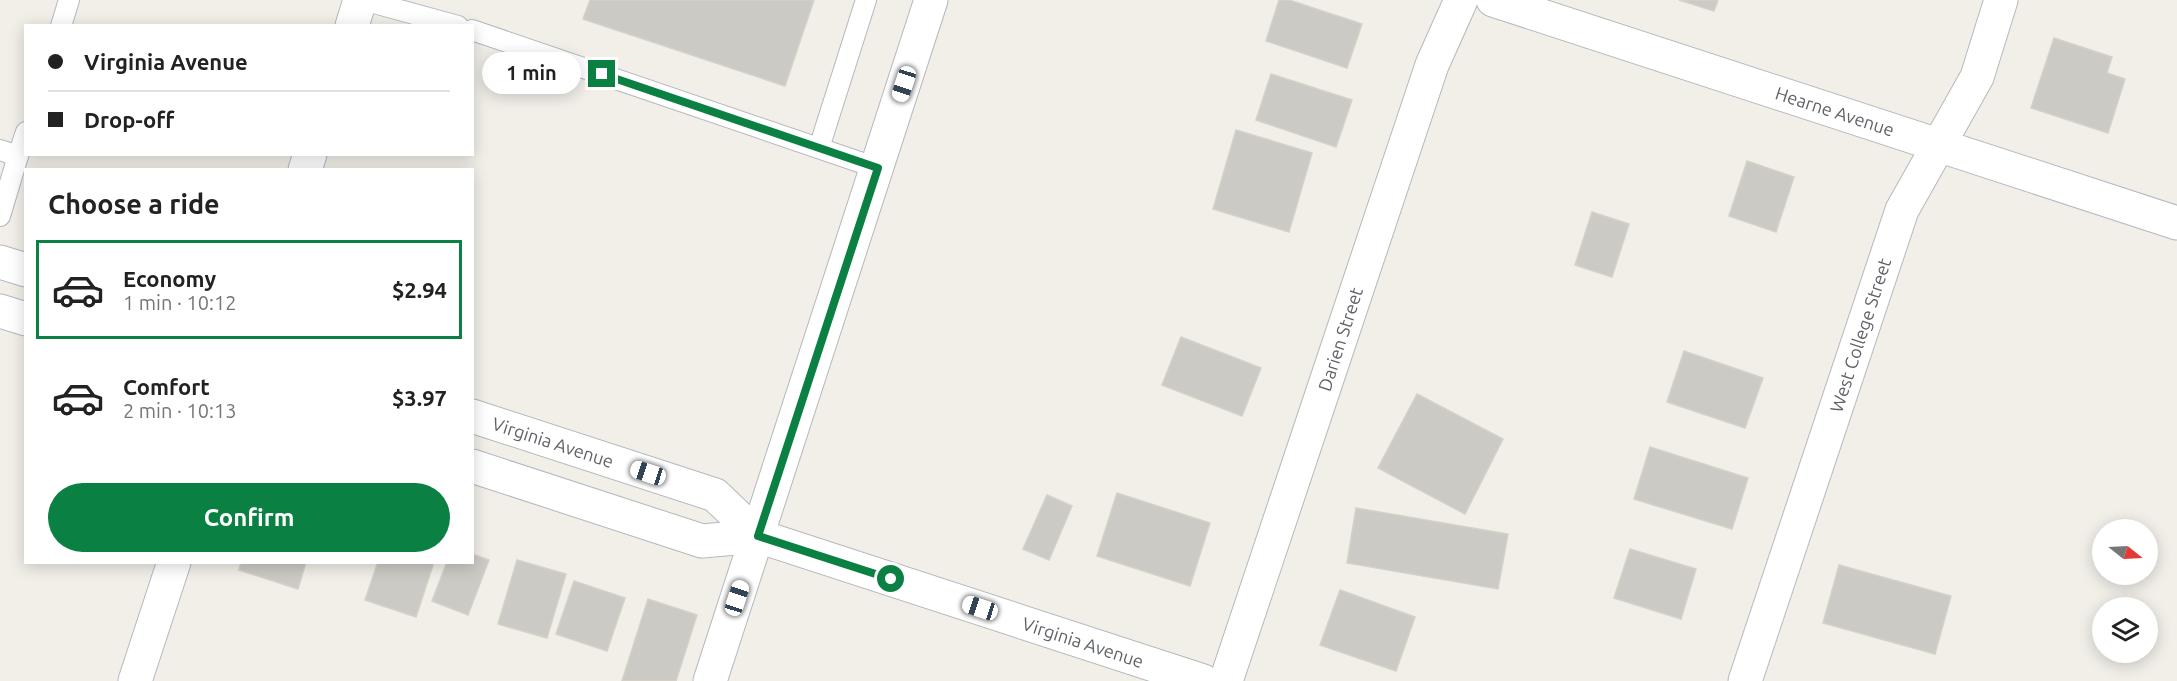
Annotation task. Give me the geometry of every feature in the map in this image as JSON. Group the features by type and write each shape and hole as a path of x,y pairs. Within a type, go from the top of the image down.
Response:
{"street":[{"path":"353,24 362,0"},
{"path":"710,681 931,0"},
{"name":"Darien Street","path":"1226,681 1432,65 1461,0"},
{"name":"Hearne Avenue","path":"1493,0 2177,223"},
{"name":"West College Street","path":"1745,681 1902,210 1977,76 2001,0"},
{"path":"0,262 24,269"},
{"path":"0,311 24,318"},
{"name":"Virginia Avenue","path":"474,417 714,495 758,536"},
{"name":"Virginia Avenue","path":"474,467 702,541 758,536 1203,681"},
{"path":"135,681 173,564"}],"lane":[{"path":"62,24 69,0"},
{"path":"362,0 451,24"},
{"path":"819,148 866,0"},
{"path":"474,31 878,168"},
{"path":"0,216 9,153 24,134"}],"building":[{"path":"590,0 814,0 785,86 583,19"},
{"path":"1279,0 1289,0 1362,24 1347,68 1266,41"},
{"path":"1679,0 1718,0 1714,11"},
{"path":"2054,38 2112,57 2107,73 2125,79 2108,133 2031,108"},
{"path":"1271,74 1352,100 1336,147 1256,120"},
{"path":"1236,130 1312,153 1289,232 1213,209"},
{"path":"1747,161 1794,177 1776,232 1729,216"},
{"path":"1592,212 1629,224 1612,277 1575,265"},
{"path":"1181,337 1261,368 1242,416 1162,385"},
{"path":"1684,351 1763,378 1745,428 1667,402"},
{"path":"1417,394 1503,439 1465,514 1378,468"},
{"path":"1650,447 1748,478 1732,529 1634,499"},
{"path":"1117,493 1210,523 1190,586 1097,556"},
{"path":"1047,495 1072,506 1049,560 1023,549"},
{"path":"1356,508 1508,534 1498,589 1347,563"},
{"path":"1630,549 1696,569 1681,619 1614,598"},
{"path":"474,555 489,560 468,615 432,601 446,564 474,564"},
{"path":"517,560 566,574 547,638 498,624"},
{"path":"240,564 305,564 298,589 239,570"},
{"path":"377,564 433,564 416,617 365,600"},
{"path":"1839,565 1951,596 1935,654 1823,623"},
{"path":"574,581 625,598 607,651 556,634"},
{"path":"1340,590 1415,617 1396,671 1320,645"},
{"path":"648,599 697,615 676,681 622,681"}],"route":[{"path":"602,74 878,168 758,536 891,579"}]}
